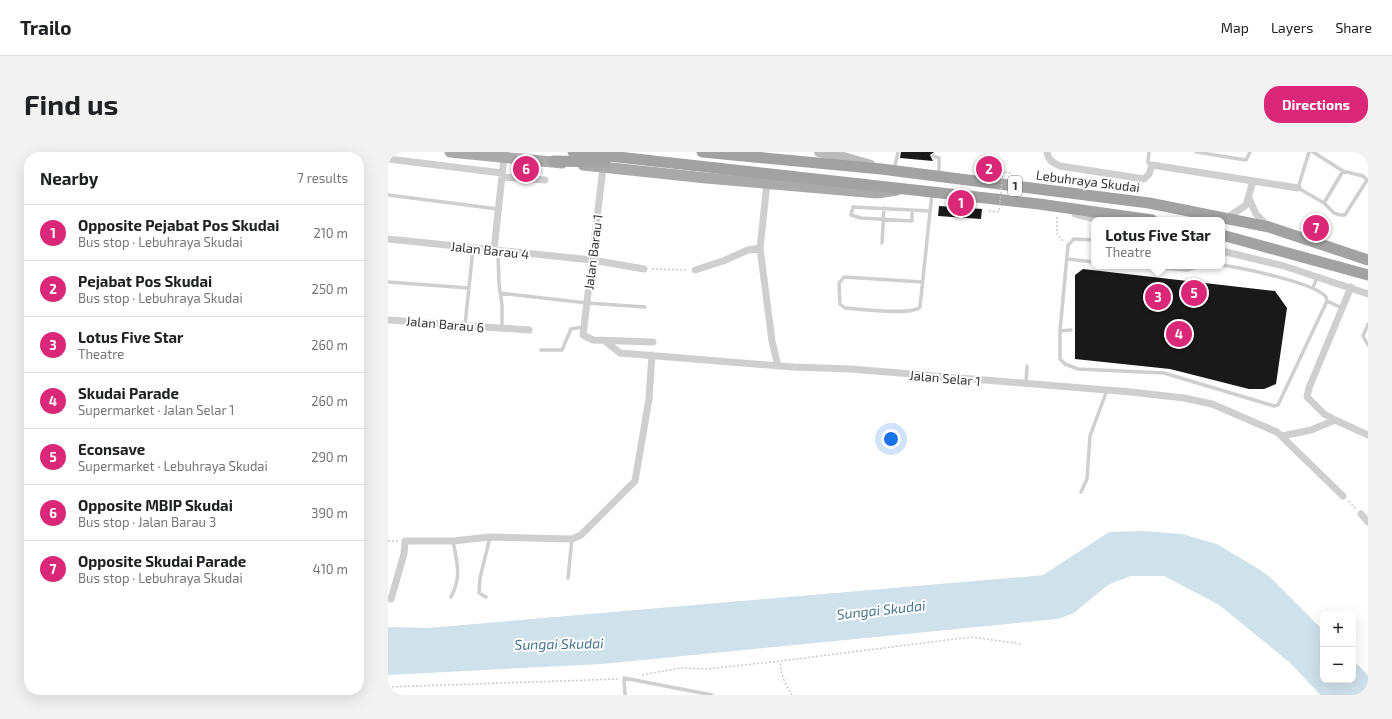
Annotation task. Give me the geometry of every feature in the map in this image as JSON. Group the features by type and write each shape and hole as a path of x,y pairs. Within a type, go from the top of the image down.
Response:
{"highway":[{"name":"1","path":"572,152 1039,204 1131,217"},
{"name":"Lebuhraya Skudai","path":"702,152 893,170 1149,203 1222,217"},
{"path":"552,161 686,164"},
{"name":"Lebuhraya Skudai","path":"1227,218 1269,227 1368,260"},
{"path":"1225,236 1368,275"}],"main road":[{"path":"450,152 552,161 603,168 877,193 910,189"},
{"path":"819,152 840,156 881,169"}],"street":[{"path":"1047,152 1047,156 1052,162 1060,166 1144,179 1149,174 1152,165 1298,188"},
{"path":"496,251 504,157"},
{"path":"388,159 545,180"},
{"name":"Jalan Barau 1","path":"584,331 603,168"},
{"path":"1227,218 1246,205 1253,181"},
{"path":"767,183 760,248 772,341 778,366"},
{"path":"1249,198 1256,214 1269,227"},
{"path":"1039,204 1091,218"},
{"name":"Jalan Barau 4","path":"388,239 592,260 644,269"},
{"path":"694,270 723,261 748,250 760,248"},
{"path":"1225,252 1316,276 1368,294"},
{"path":"1351,287 1309,388 1307,397 1324,414 1368,435"},
{"name":"Jalan Barau 6","path":"388,320 529,330"},
{"path":"584,331 588,339 605,341 653,342"},
{"name":"Jalan Selar 1","path":"605,341 620,352 778,366 851,369 1107,390 1184,398 1212,404 1263,425 1282,436 1343,496"},
{"path":"391,599 404,554 404,540 453,541 490,537 572,539 581,535 635,481 648,399 652,355"},
{"path":"1282,436 1311,430 1336,420"},
{"path":"1361,514 1368,522"}],"lane":[{"path":"1149,152 1148,163 1152,165"},
{"path":"1196,152 1246,160 1250,152"},
{"path":"1310,152 1298,188 1324,203 1334,213 1345,215 1367,180 1363,176 1343,171 1313,152"},
{"path":"893,170 898,153"},
{"path":"934,156 939,158 939,176"},
{"path":"1324,203 1343,171"},
{"path":"923,282 844,277 839,283 840,304 845,308 914,311 920,307 923,282 932,192"},
{"path":"388,195 499,209"},
{"path":"912,210 912,221 853,217 852,209 853,207 884,208 930,211"},
{"path":"882,243 884,208"},
{"path":"1091,240 1074,239 1068,245 1060,331 1060,359 1065,364 1078,368 1164,373 1274,406 1278,405 1327,301 1325,295 1312,288 1248,269 1225,265"},
{"path":"465,326 473,248"},
{"path":"496,251 502,305 502,328"},
{"path":"1067,259 1091,262"},
{"path":"1175,269 1190,269"},
{"path":"1312,288 1316,276"},
{"path":"388,282 469,288"},
{"path":"500,293 587,304 645,307"},
{"path":"1327,301 1343,308"},
{"path":"1368,324 1363,336 1368,345"},
{"path":"541,350 562,350 572,329 584,331"},
{"path":"1060,331 1071,330"},
{"path":"1026,384 1027,366"},
{"path":"1080,492 1087,479 1090,436 1107,390"},
{"path":"486,598 479,593 480,578 490,537"},
{"path":"568,578 572,539"},
{"path":"451,597 458,584 458,566 453,541"},
{"path":"625,695 624,678 712,695"}],"path":[{"path":"518,152 516,172 522,172"},
{"path":"989,211 1000,212 1003,172 1012,173"},
{"path":"1058,212 1057,234 1068,245"},
{"path":"644,269 694,270"},
{"path":"1343,496 1361,514"},
{"path":"388,541 404,540"},
{"path":"630,679 656,671 680,668 707,668 781,661 972,637 1021,644"},
{"path":"781,661 780,668 783,678 792,695"},
{"path":"388,687 624,678"}],"water":[{"name":"Sungai Skudai","path":"1111,539 1166,539 1192,543 1214,551 1236,563 1266,583 1320,637 1320,683 1356,683 1356,673 1368,685 1368,695 1330,695 1294,657 1223,599 1166,569 1129,569 1104,578 1070,607 1057,612 602,657 388,668 388,634 428,635 1045,582"}],"building":[{"path":"901,152 934,152 930,155 933,161 900,158"},
{"path":"939,206 982,209 981,219 938,216"},
{"path":"1083,269 1275,291 1287,308 1276,384 1264,389 1249,389 1170,369 1075,359 1075,275"}],"waterway":[{"name":"Sungai Skudai","path":"388,634 428,635 1045,582 1111,539 1142,538 1181,541 1215,551 1266,583 1320,637"},
{"name":"Sungai Skudai","path":"388,668 602,657 1057,612 1070,607 1104,579 1129,569 1166,569 1223,599 1294,657 1330,695"},
{"path":"1356,673 1368,685"}],"place":[{"name":"Opposite MBIP Skudai","path":"526,169"},
{"name":"Pejabat Pos Skudai","path":"989,169"},
{"name":"Opposite Pejabat Pos Skudai","path":"961,203"},
{"name":"Opposite Skudai Parade","path":"1316,228"},
{"name":"Econsave","path":"1194,293"},
{"name":"Lotus Five Star","path":"1158,297"},
{"name":"Skudai Parade","path":"1179,334"}]}
